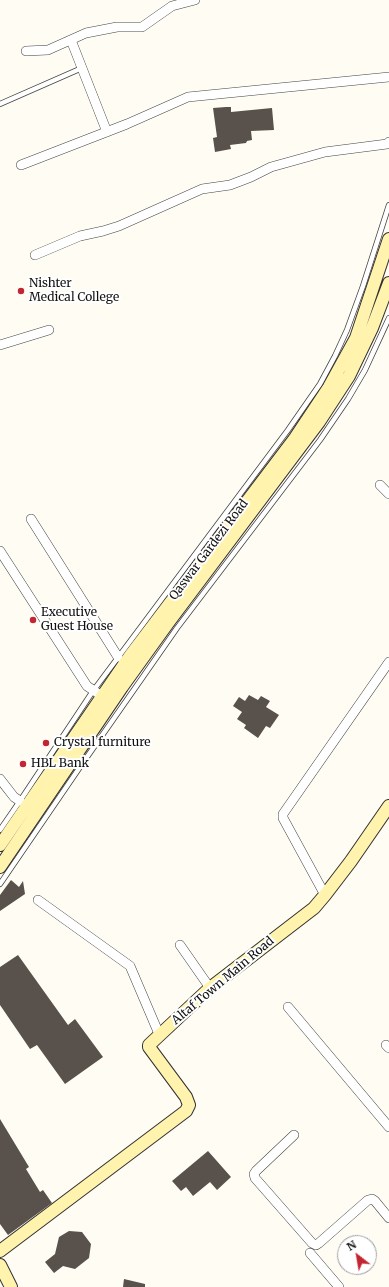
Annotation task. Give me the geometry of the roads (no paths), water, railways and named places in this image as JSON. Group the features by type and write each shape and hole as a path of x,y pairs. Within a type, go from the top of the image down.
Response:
{"main road":[{"name":"Qaswar Gardezi Road","path":"0,845 32,790 98,694 141,641 295,438 329,387 386,256 389,239"},
{"path":"0,867 345,383 386,297 389,283"},
{"name":"Altaf Town Main Road","path":"0,1251 186,1111 189,1105 186,1097 149,1047 150,1043 210,988 314,908 351,861 389,806"},
{"path":"0,1265 11,1287"}],"street":[{"path":"26,51 48,50 86,33 117,27 142,26 172,6 195,0"},
{"path":"71,40 107,132"},
{"path":"21,165 107,132 188,97 389,77"},
{"path":"35,254 80,236 119,226 202,189 230,185 271,167 325,152 387,144 389,142"},
{"path":"0,345 49,330"},
{"path":"380,485 389,494"},
{"path":"31,519 118,657"},
{"path":"0,551 87,686 98,694"},
{"path":"325,894 282,818 283,814 388,664"},
{"path":"0,778 14,797 20,802"},
{"path":"38,900 130,966 160,1034"},
{"path":"180,945 210,988"},
{"path":"288,1007 389,1127"},
{"path":"294,1135 254,1174 255,1178 312,1243 316,1245 320,1243 368,1200 372,1199 375,1201 389,1218"},
{"path":"310,1253 339,1287"}],"lane":[{"path":"0,104 82,68"},
{"path":"98,694 118,657 288,430 350,337 389,205"},
{"path":"173,625 320,440 348,399 365,370 389,318"},
{"path":"0,884 127,690"},
{"path":"0,830 20,802 32,790"}],"place":[{"name":"Nishter Medical College","path":"21,291"},
{"name":"Executive Guest House","path":"33,620"},
{"name":"Crystal furniture","path":"46,743"},
{"name":"HBL Bank","path":"23,764"}]}
